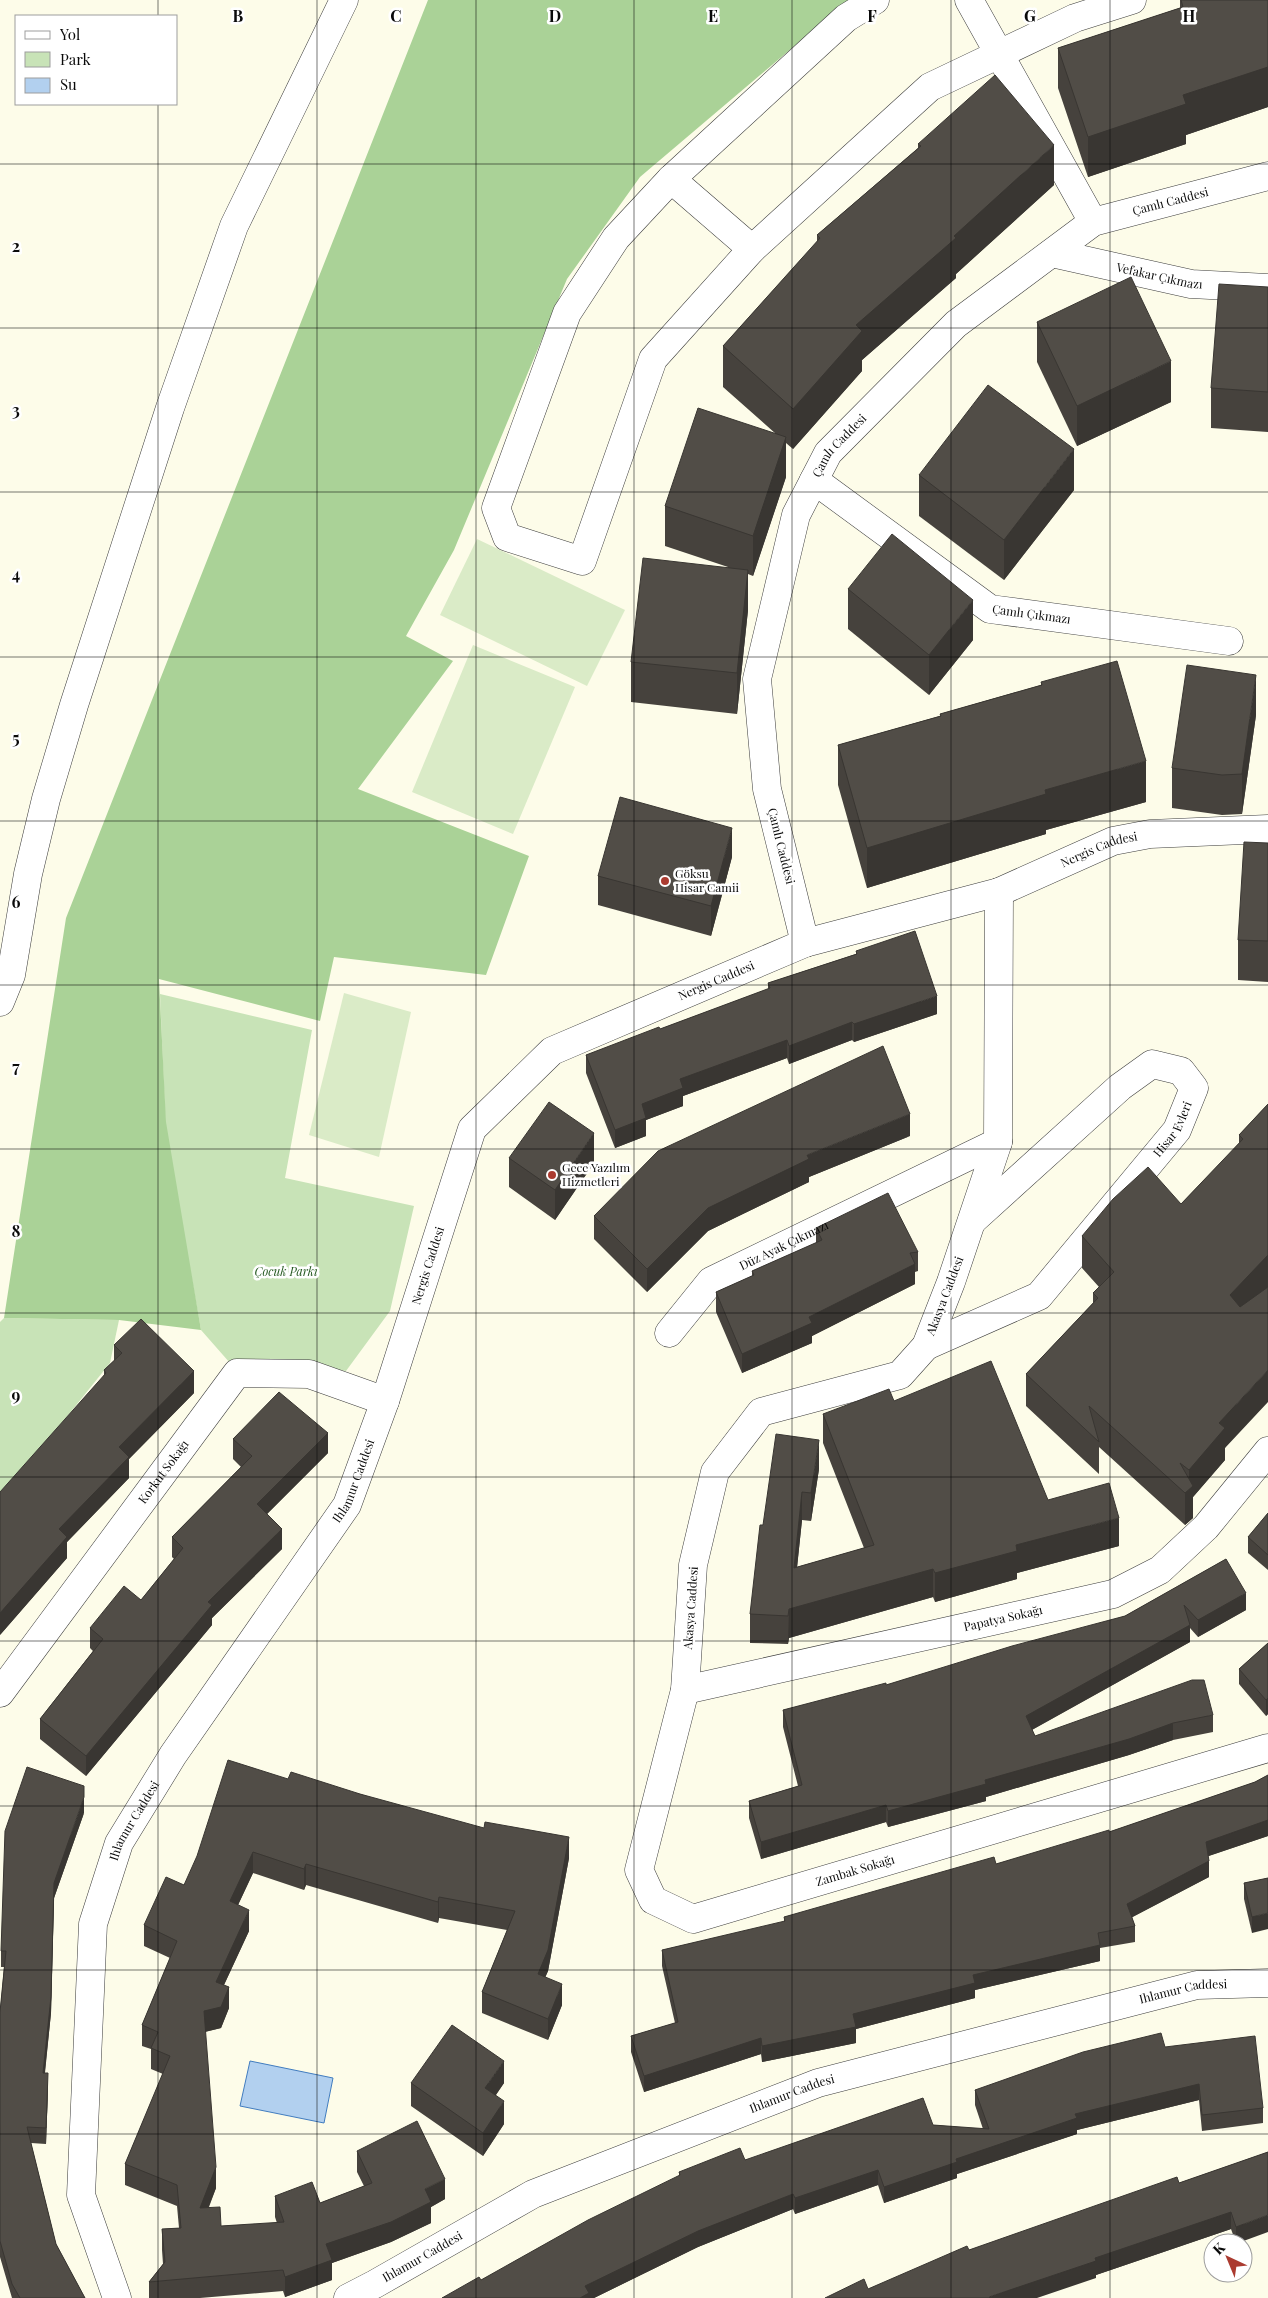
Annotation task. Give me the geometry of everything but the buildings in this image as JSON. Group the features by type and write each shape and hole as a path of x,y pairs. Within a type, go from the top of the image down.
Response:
{"street":[{"path":"0,1002 11,975 28,874 46,799 74,705 170,408 234,226 344,0"},
{"path":"875,0 846,18 671,179 616,238 566,313 496,508 507,537 582,561 653,359 752,248 930,87 1075,18 1132,0"},
{"path":"969,0 1094,222"},
{"name":"Çamlı Caddesi","path":"805,943 767,789 758,679 796,515 828,453 956,324 1094,222 1268,176"},
{"path":"671,179 752,248"},
{"name":"Vefakar Çıkmazı","path":"1052,253 1191,284 1268,288"},
{"name":"Çamlı Çıkmazı","path":"814,480 990,610 1229,642"},
{"name":"Nergis Caddesi","path":"385,1401 472,1129 552,1052 805,943 999,892 1113,841 1150,834 1268,829"},
{"name":"Akasya Caddesi","path":"685,1690 693,1565 716,1472 761,1412 900,1375 926,1346 951,1282 998,1142 999,892"},
{"name":"Hisar Evleri","path":"926,1346 1039,1296 1177,1130 1194,1088 1182,1071 1152,1064 1120,1088 972,1222"},
{"name":"Düz Ayak Çıkmazı","path":"669,1333 712,1281 998,1142"},
{"name":"Korkut Sokağı","path":"0,1693 237,1373 309,1374 385,1401"},
{"name":"Ihlamur Caddesi","path":"116,2298 81,2195 93,1924 119,1843 173,1755 347,1505 385,1401"},
{"name":"Papatya Sokağı","path":"685,1690 1113,1594 1160,1570 1206,1527 1268,1451"},
{"name":"Zambak Sokağı","path":"685,1690 639,1870 653,1900 694,1920 1268,1748"},
{"name":"Ihlamur Caddesi","path":"348,2298 533,2194 818,2083 1197,1985 1268,1983"}],"green space":[{"path":"428,0 856,0 825,20 640,177 567,279 454,550 406,636 453,661 358,789 529,856 486,975 334,957 320,1021 159,979 166,1122 201,1330 119,1320 4,1318 66,918"},
{"path":"477,539 625,610 587,686 440,615"},
{"path":"473,645 575,687 513,834 412,792"},
{"path":"344,993 411,1012 379,1157 309,1135"},
{"name":"Çocuk Parkı","path":"160,994 312,1030 285,1178 414,1206 390,1311 346,1371 274,1363 230,1363 201,1330 166,1135"},
{"path":"4,1318 119,1320 110,1363 0,1500 0,1322"}],"water":[{"path":"250,2061 333,2078 324,2123 240,2106"}],"place":[{"name":"Göksu Hisar Camii","path":"665,881"},
{"name":"Gece Yazılım Hizmetleri","path":"552,1175"}]}
